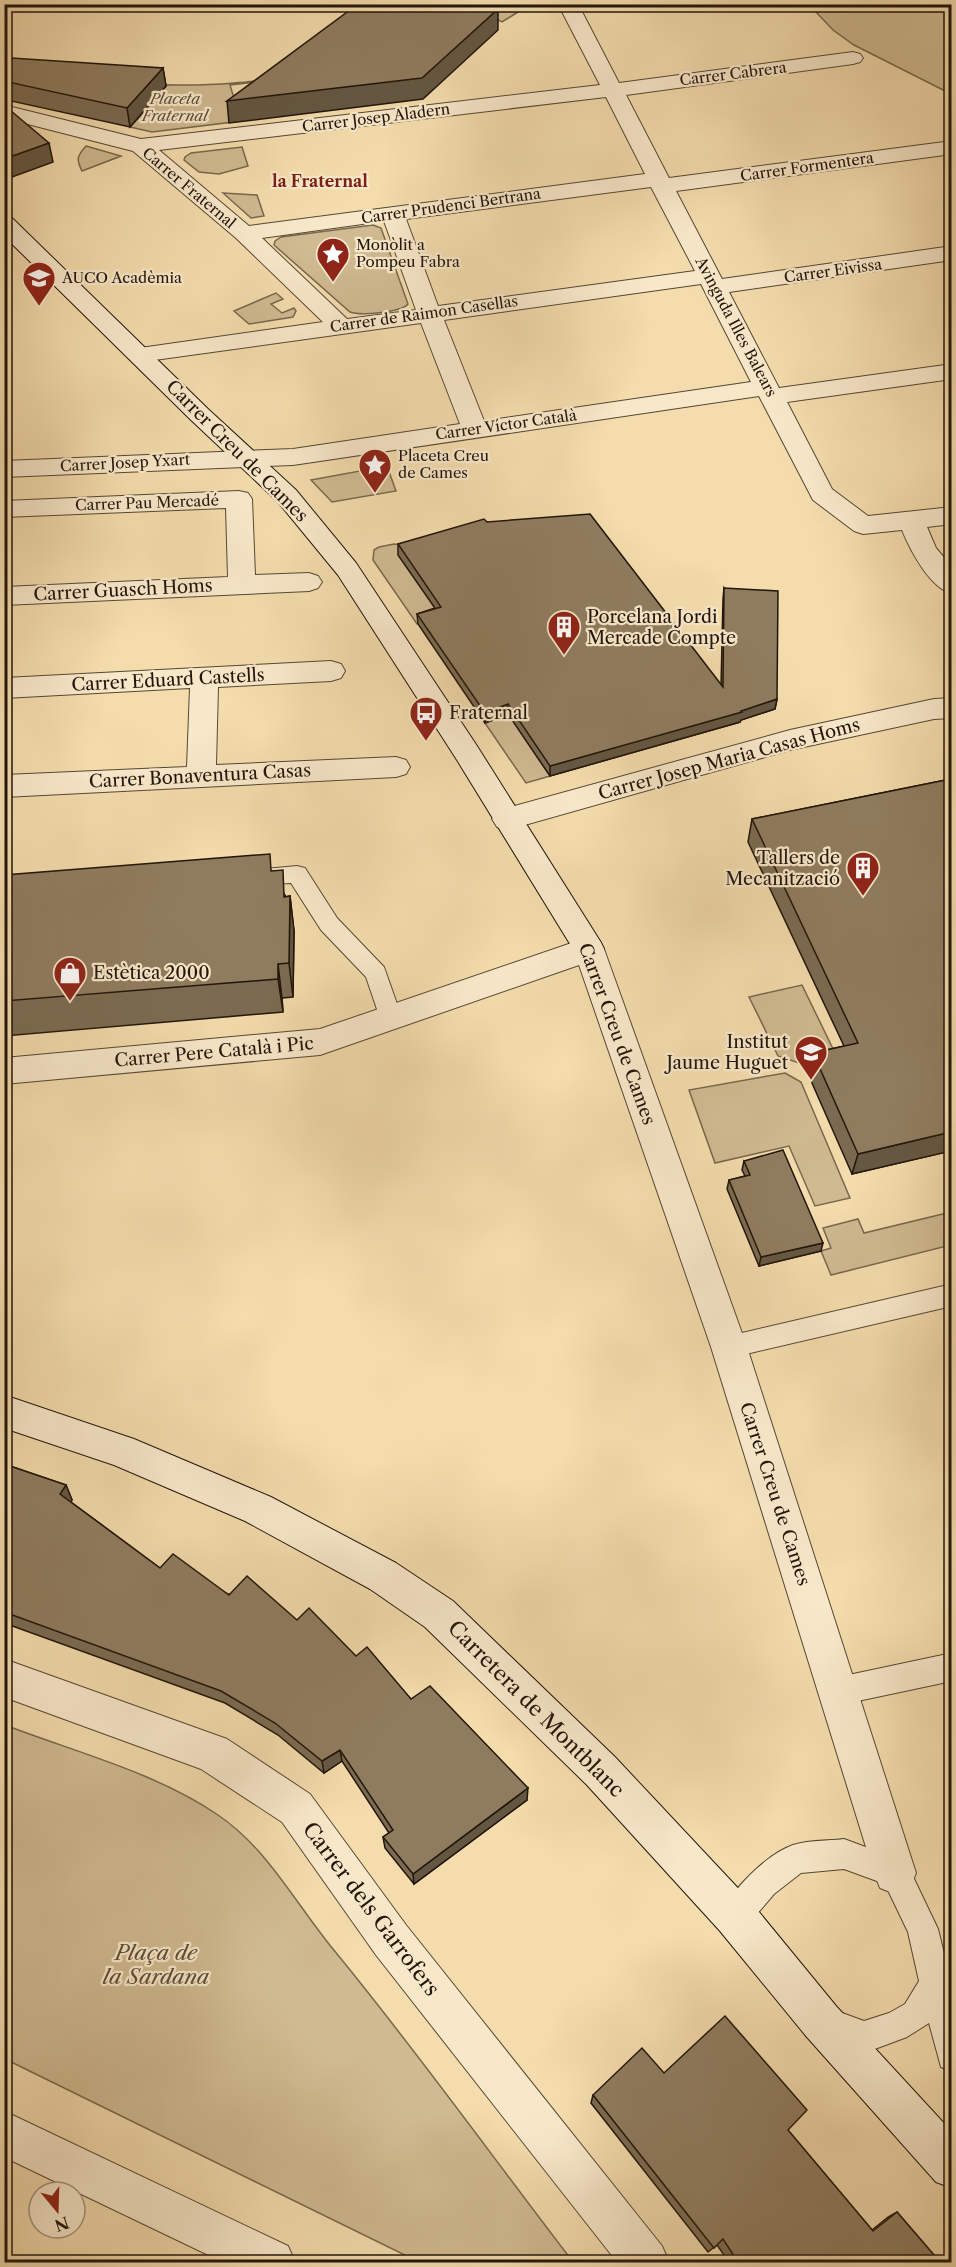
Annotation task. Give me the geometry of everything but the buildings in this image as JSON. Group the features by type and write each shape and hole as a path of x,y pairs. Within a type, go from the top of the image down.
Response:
{"street":[{"name":"Avinguda Illes Balears","path":"568,4 822,494 863,525 951,515"},
{"name":"Carrer Cabrera","path":"612,90 853,58"},
{"name":"Carrer Josep Aladern","path":"141,146 612,90"},
{"name":"Carrer Fraternal","path":"4,111 141,146 244,234 340,326"},
{"name":"Carrer Formentera","path":"660,183 951,147"},
{"name":"Carrer Prudenci Bertrana","path":"244,234 660,183"},
{"path":"393,214 429,314 475,430"},
{"name":"Carrer Creu de Cames","path":"4,223 245,459 287,496 347,569 467,753 589,949 729,1347 895,1873"},
{"name":"Carrer Eivissa","path":"712,282 951,254"},
{"name":"Carrer de Raimon Casellas","path":"140,355 429,314 712,282"},
{"name":"Carrer Víctor Català","path":"245,459 293,456 769,392 951,372"},
{"name":"Carrer Josep Yxart","path":"4,469 245,459"},
{"name":"Carrer Pau Mercadé","path":"4,509 239,499 242,585"},
{"path":"911,521 924,550 951,585"},
{"name":"Carrer Guasch Homs","path":"4,596 309,582"},
{"name":"Carrer Eduard Castells","path":"4,688 331,671"},
{"path":"201,776 204,679"},
{"name":"Carrer Josep Maria Casas Homs","path":"507,819 790,740 934,709 951,708"},
{"name":"Carrer Bonaventura Casas","path":"4,786 396,767"},
{"name":"Carrer Pere Català i Pic","path":"4,1071 320,1042 589,949"},
{"name":"Carretera de Montblanc","path":"4,1411 121,1451 258,1509 383,1576 439,1614 602,1771 735,1916 821,2021 951,2166"},
{"name":"Carrer dels Garrofers","path":"4,1678 213,1753 296,1808 391,1940 646,2262"},
{"path":"4,2133 272,2262"}],"lane":[{"path":"229,879 297,874 329,924 376,973 390,1018"},
{"path":"729,1347 951,1295"},
{"path":"839,1691 951,1667"},
{"path":"735,1916 763,1883 795,1859 844,1854 895,1873"},
{"name":"Carrer Creu de Cames","path":"895,1873 923,1929 951,2056"},
{"path":"821,2021 864,2037 896,2026 916,2015 935,1985"}],"green space":[{"name":"Placeta Fraternal","path":"363,5 387,5 347,34 370,43 396,23 406,27 447,5 502,5 518,12 502,22 489,15 472,25 459,19 405,52 404,50 338,56 341,72 230,85 241,121 152,132 130,127 166,86 98,82 5,65 4,62 91,78 156,85 216,84 330,73 336,69 334,54 344,42 340,24 366,8"},
{"path":"794,5 951,5 951,94 854,45 833,30 816,12"},
{"path":"86,146 121,156 82,171 78,158"},
{"path":"242,147 248,166 219,174 199,172 184,160 191,153"},
{"path":"223,193 257,195 264,216 251,218"},
{"path":"373,225 381,228 408,304 404,307 372,313 350,312 274,245 275,241 281,237"},
{"path":"276,293 283,299 271,304 282,313 294,308 296,311 293,317 249,324 234,311"},
{"path":"387,466 396,491 332,502 311,480"},
{"path":"394,544 400,545 411,560 404,563 441,617 417,624 373,560 374,550"},
{"path":"508,714 550,776 526,783 485,723"},
{"path":"802,985 836,1055 802,1064 778,1056 749,997"},
{"path":"785,1073 801,1082 850,1198 815,1206 789,1146 715,1163 689,1090"},
{"path":"951,1212 951,1245 831,1275 821,1251 831,1248 823,1228 858,1219 864,1233"},
{"name":"Plaça de la Sardana","path":"5,1725 114,1764 168,1787 194,1800 235,1828 266,1860 319,1932 425,2065 573,2262 419,2262 5,2059"}],"waterway":[{"path":"945,4 952,7"}],"place":[{"name":"Monòlit a Pompeu Fabra","path":"333,283"},
{"name":"AUCO Acadèmia","path":"39,307"},
{"name":"Placeta Creu de Cames","path":"375,494"},
{"name":"Porcelana Jordi Mercade Compte","path":"564,656"},
{"name":"Fraternal","path":"426,742"},
{"name":"Tallers de Mecanització","path":"863,897"},
{"name":"Estètica 2000","path":"70,1002"},
{"name":"Institut Jaume Huguet","path":"811,1081"}],"district":[{"name":"la Fraternal","path":"320,181"}]}
